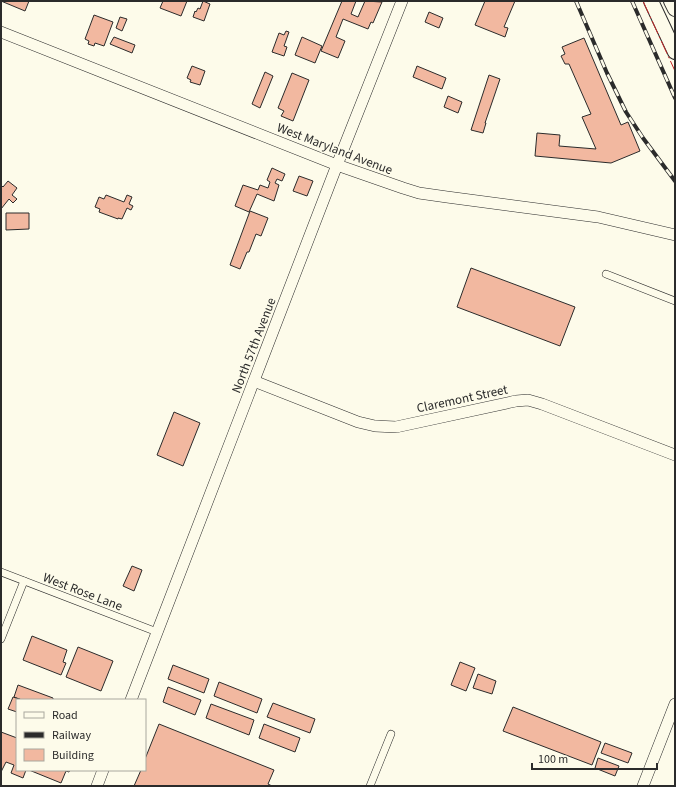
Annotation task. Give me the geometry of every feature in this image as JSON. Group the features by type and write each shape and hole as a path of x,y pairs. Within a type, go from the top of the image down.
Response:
{"highway":[{"path":"651,1 675,52"},
{"path":"671,1 675,9"}],"street":[{"name":"North 57th Avenue","path":"130,699 402,1"},
{"name":"West Maryland Avenue","path":"1,32 337,165 387,183 419,192 604,218 675,235"},
{"path":"606,274 675,301"},
{"name":"Claremont Street","path":"254,382 358,422 375,426 396,427 516,401 528,400 675,455"},
{"name":"West Rose Lane","path":"1,572 157,632"},
{"path":"1,639 24,580"},
{"path":"643,786 675,704"},
{"path":"370,786 391,734"},
{"path":"97,786 103,771"}],"building":[{"path":"1,1 29,1 25,11"},
{"path":"163,1 187,1 181,16 160,8"},
{"path":"203,1 210,4 204,21 193,17 195,11 196,12 198,8 200,9"},
{"path":"342,1 356,1 351,14 358,17 365,1 382,2 373,23 371,22 368,29 343,19 336,37 345,41 338,58 321,51"},
{"path":"485,1 515,1 504,27 508,28 505,37 475,25"},
{"path":"429,12 443,18 439,28 425,22"},
{"path":"94,15 113,22 104,46 95,43 94,46 88,44 89,41 85,39"},
{"path":"120,17 127,19 122,31 116,28"},
{"path":"286,31 289,32 284,46 287,47 284,56 272,52 279,33 284,35"},
{"path":"114,37 135,45 132,53 110,44"},
{"path":"302,37 322,46 315,63 295,55"},
{"path":"584,38 621,125 628,122 640,151 611,163 535,156 537,133 560,135 559,146 596,149 582,117 591,114 569,64 565,64 561,56 565,54 562,47"},
{"path":"192,66 205,71 200,85 190,82 191,80 187,78"},
{"path":"417,66 446,78 442,89 413,77"},
{"path":"265,72 273,76 260,108 252,104"},
{"path":"292,73 309,80 293,121 281,116 284,111 278,108"},
{"path":"489,75 500,79 483,133 471,130"},
{"path":"448,96 462,102 458,113 444,107"},
{"path":"272,168 285,174 282,181 277,179 275,183 279,185 274,201 257,194 249,212 235,206 243,185 258,190 260,185 268,188 270,182 267,180"},
{"path":"299,176 313,181 307,196 293,191"},
{"path":"8,181 17,188 12,195 17,199 13,203 9,199 1,209 1,185 3,187"},
{"path":"106,195 124,202 127,195 132,197 129,204 133,206 131,210 127,208 122,219 99,212 100,209 95,207 99,197 104,199"},
{"path":"250,211 268,218 261,236 256,234 240,269 230,265"},
{"path":"6,213 29,213 29,229 6,230"},
{"path":"471,268 575,307 560,346 457,307"},
{"path":"174,412 200,423 183,466 157,455"},
{"path":"132,566 142,570 134,591 123,586"},
{"path":"32,636 67,650 63,662 66,663 61,675 23,660"},
{"path":"78,647 113,661 101,691 66,677"},
{"path":"460,662 475,668 466,691 451,685"},
{"path":"173,665 209,679 204,693 168,679"},
{"path":"478,674 496,681 492,694 473,688"},
{"path":"219,682 262,699 257,713 214,696"},
{"path":"18,685 53,699 19,699 14,697"},
{"path":"168,687 201,700 195,715 163,702"},
{"path":"13,697 19,699 16,699 16,712 8,709"},
{"path":"273,703 315,719 310,733 267,717"},
{"path":"211,704 254,720 249,735 206,718"},
{"path":"513,707 601,742 592,765 503,731"},
{"path":"159,724 274,770 268,784 272,786 134,786 141,771 146,771 146,756"},
{"path":"264,724 300,738 295,752 259,738"},
{"path":"1,732 16,738 16,771 26,771 23,778 11,773 14,765 6,762 1,772"},
{"path":"605,743 632,753 628,763 601,753"},
{"path":"598,758 619,766 615,776 595,768"},
{"path":"31,771 66,771 61,783"}],"railway":[{"path":"576,1 607,73 626,112 675,181"},
{"path":"632,1 675,98"}],"power":[{"path":"643,1 675,71"}]}
